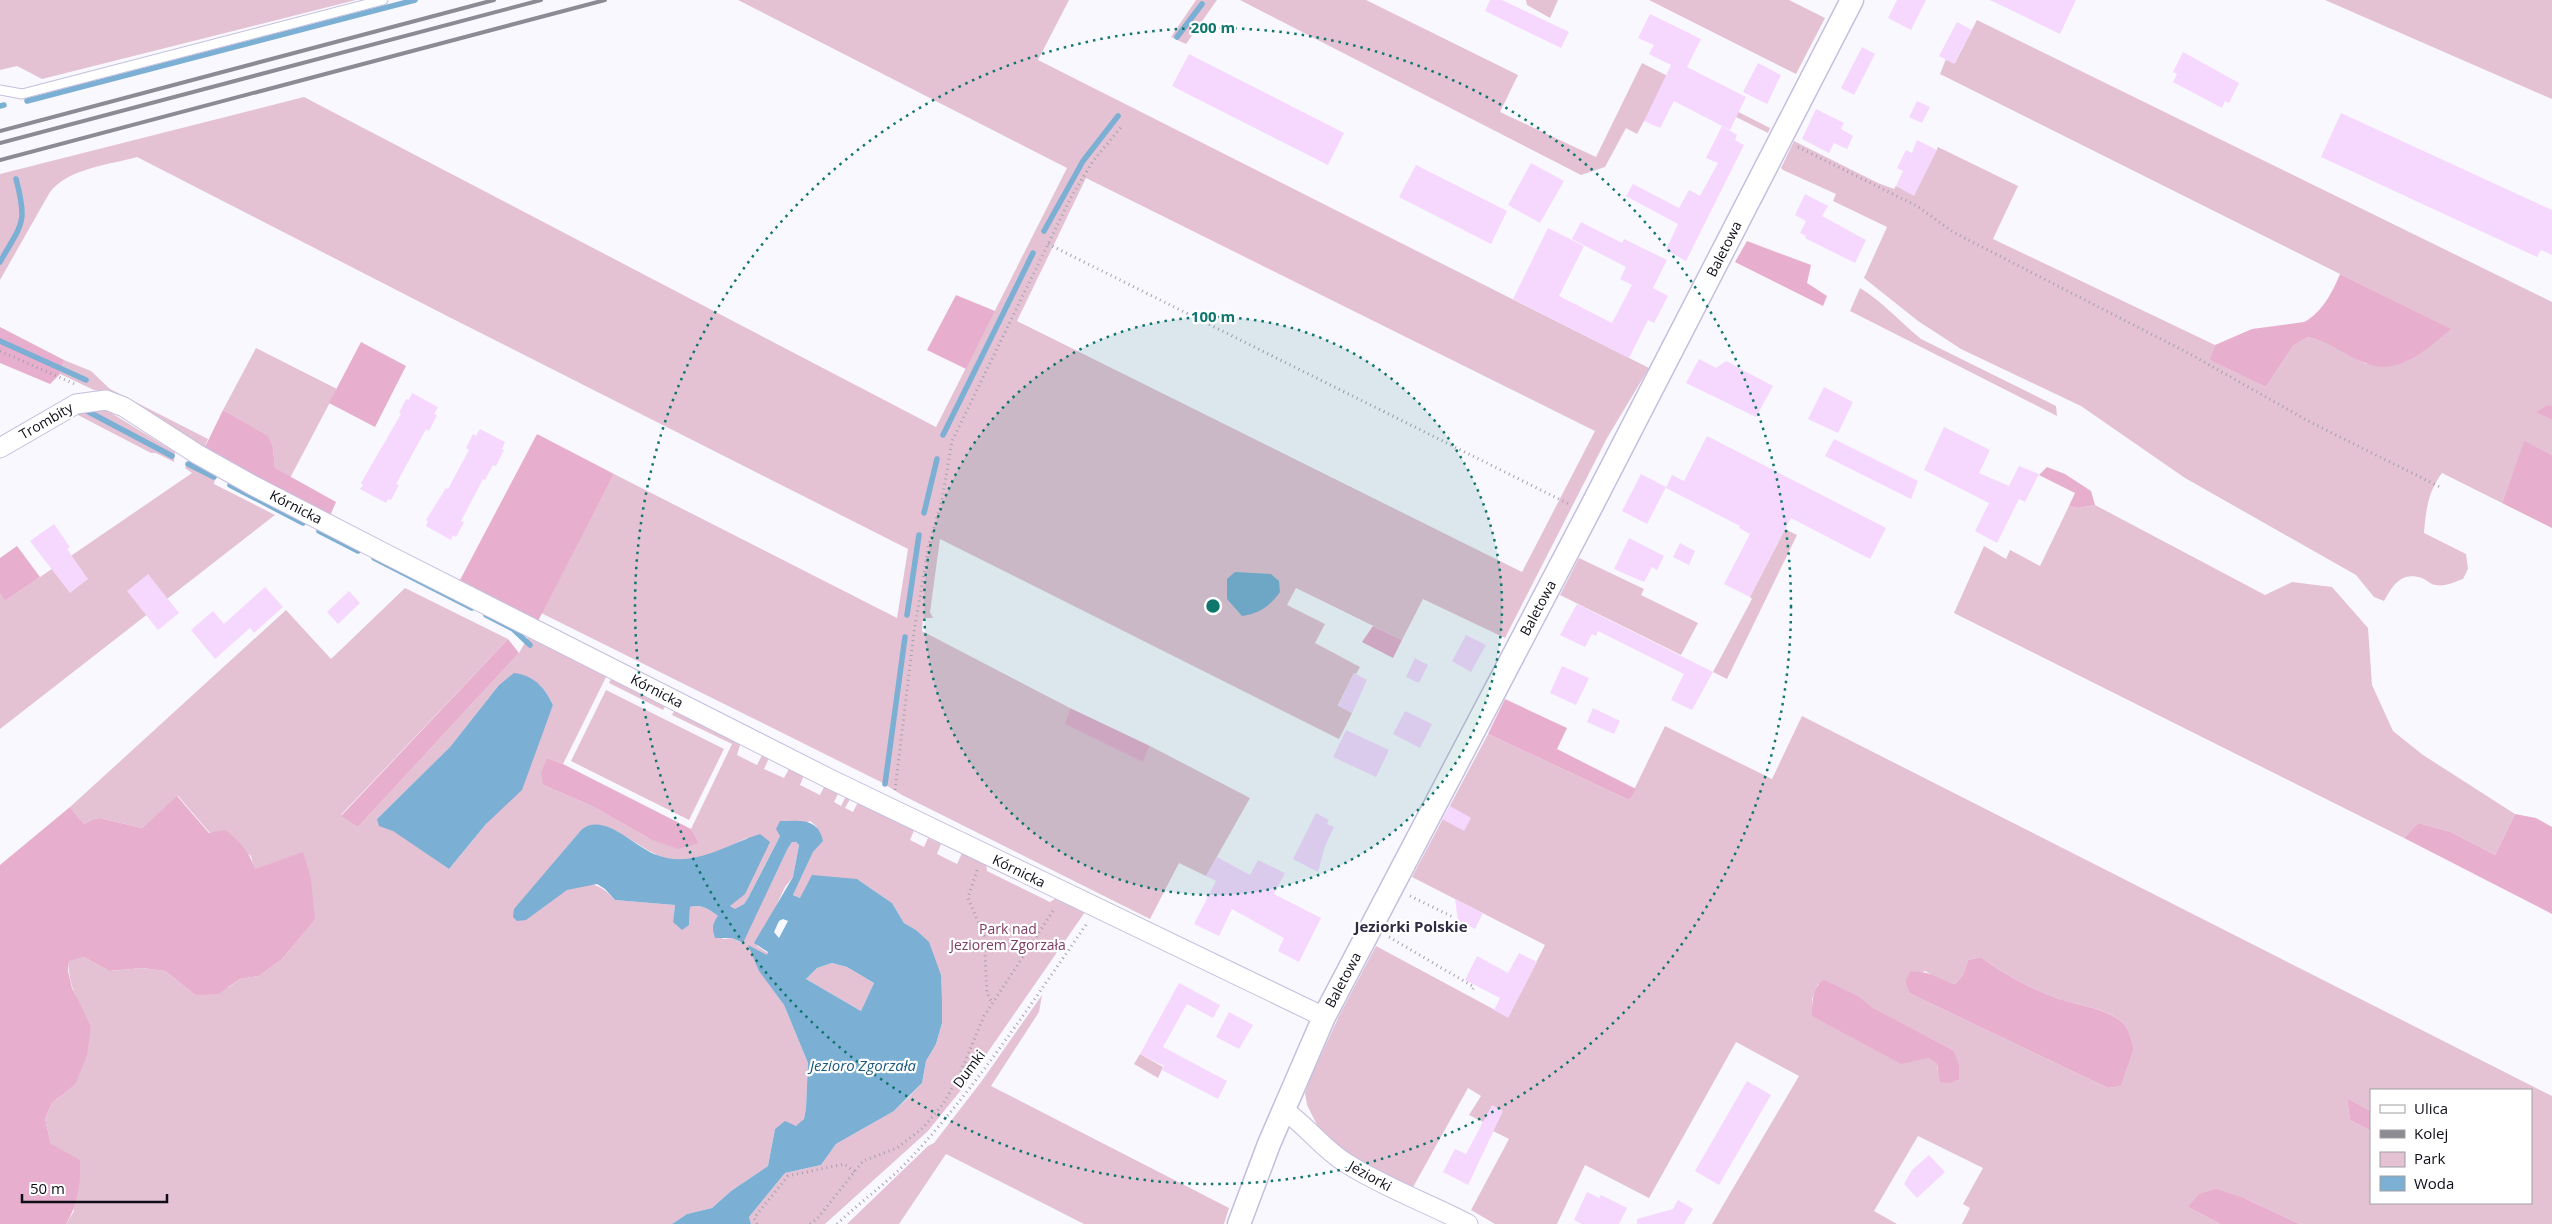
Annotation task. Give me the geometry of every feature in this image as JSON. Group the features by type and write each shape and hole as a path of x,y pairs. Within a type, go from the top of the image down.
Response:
{"street":[{"name":"Baletowa","path":"1239,1224 1324,1017 1588,514 1852,0"},
{"name":"Kórnicka","path":"94,400 106,400 124,406 197,454 254,486 830,779 893,808 1064,894 1324,1017"},
{"name":"Trombity","path":"0,448 55,414 76,404 94,400"},
{"name":"Jeziorki","path":"1285,1111 1323,1147 1348,1164 1391,1188 1468,1224"}],"lane":[{"path":"0,90 22,94 383,0"}],"path":[{"path":"893,808 914,632 930,544 942,500 952,441 1070,200 1093,161 1123,125"},
{"path":"1789,143 1917,206 1953,232 2182,349 2310,422 2442,488"},
{"path":"1048,244 1588,514"},
{"path":"0,351 75,383 94,400"},
{"path":"984,854 972,880 968,898 984,936 987,993 993,1004"},
{"path":"1404,893 1452,917"},
{"path":"810,1224 856,1172 863,1161 897,1148 934,1116 958,1078 984,1016 1064,894"},
{"name":"Dumki","path":"837,1224 907,1162 955,1106 1019,1023 1096,909"},
{"path":"1383,933 1474,987 1471,992"},
{"path":"757,1224 754,1218 788,1176 844,1164 856,1172"}],"green space":[{"path":"0,0 356,0 42,79 17,66 0,70"},
{"path":"738,0 1069,0 1038,60 1649,368 1607,438 1505,638 1423,599 1402,640 1296,588 1287,605 1325,624 1315,643 1360,667 1356,674 1354,673 1338,705 1352,713 1339,739 940,539 930,612 933,618 923,618 922,631 1070,708 1066,724 1143,761 1150,746 1250,798 1206,876 1179,863 1150,919 902,795 881,782 541,613 614,474 897,618 908,549 137,157 78,172 58,184 50,192 0,280 0,174 304,97 936,427 1067,168","holes":["1086,178 1595,431 1522,572 1017,321"]},
{"path":"1196,0 1217,0 1186,44 1171,37"},
{"path":"1240,0 1366,0 1518,75 1500,112 1596,157 1642,63 1770,128 1768,133 1680,89 1644,121 1637,134 1626,128 1605,167 1581,175"},
{"path":"1526,0 1558,0 1550,18 1527,5"},
{"path":"1649,0 1789,0 1825,18 1796,74"},
{"path":"2325,0 2552,0 2552,99"},
{"path":"1977,20 2552,302 2552,406 2537,412 2552,420 2552,455 2524,442 2502,503 2442,473 2431,494 2424,533 2466,554 2468,569 2463,579 2450,584 2439,585 2432,584 2422,578 2408,576 2394,585 2384,601 2374,597 2356,575 2185,478 2081,406 1961,349 1918,321 1864,278 1887,227 1833,201 1836,194 1783,170 1781,168 1794,141 1878,183 1894,189 1896,186 1914,195 1938,147 2018,186 1993,239 2215,345 2211,360 2266,387 2293,346 2308,337 2326,342 2366,364 2450,329 1940,74 1946,59 1955,63"},
{"path":"1860,288 1884,306 1921,339 2056,406 2057,416 1850,311"},
{"path":"256,348 337,389 290,478 275,468 273,447 267,436 223,410"},
{"path":"64,360 91,371 110,389 208,439 204,449 108,392 94,390 60,374"},
{"path":"103,408 175,452 174,462 156,453 151,453 74,413"},
{"path":"189,460 216,474 214,484 275,515 0,729 0,594 5,601 192,473 185,468"},
{"path":"2095,505 2265,595 2292,582 2332,587 2368,628 2372,685 2393,731 2423,755 2515,814 2495,855 2451,832 2418,823 2404,838 1954,613 1984,546 2006,559 2010,550 2040,566 2069,506 2078,508"},
{"path":"1785,529 1797,535 1727,679 1713,672 1752,599 1750,597"},
{"path":"1579,558 1644,589 1641,595 1698,623 1681,655 1560,595"},
{"name":"Park nad Jeziorem Zgorzała","path":"405,588 508,639 341,815 358,827 519,653 528,637 607,675 563,764 547,758 543,785 592,806 650,839 699,843 691,829 732,744 672,715 675,709 741,742 737,755 757,765 762,755 769,758 764,769 784,778 790,767 804,775 800,785 820,795 825,785 839,792 834,802 841,806 846,796 850,799 845,808 853,812 858,802 915,828 910,840 924,847 928,838 941,844 937,854 957,864 963,851 986,862 987,871 1050,902 1058,897 1085,912 965,1085 928,1131 825,1224 751,1224 749,1217 785,1173 821,1165 836,1144 894,1111 922,1083 926,1061 936,1044 942,1023 941,975 916,930 904,923 892,903 857,879 849,879 800,898 793,895 813,852 822,841 816,826 810,821 780,836 748,898 744,904 735,910 730,906 747,838 702,857 673,860 662,857 603,826 592,825 582,829 514,910 540,905 573,887 592,884 604,890 615,900 675,905 673,922 689,925 690,907 698,906 705,908 718,916 723,939 732,938 742,943 787,850 792,842 796,842 799,845 793,877 785,887 757,946 768,953 767,956 749,946 760,971 784,1005 808,1063 804,1119 797,1126 790,1125 775,1129 768,1166 731,1191 712,1208 687,1214 672,1224 66,1224 74,1211 51,1144 45,1119 52,1103 75,1085 91,1026 72,986 69,960 84,957 109,971 142,968 165,971 195,995 229,987 240,979 259,976 282,959 315,920 254,869 251,856 210,833 178,796 142,828 100,818 93,819 84,824 70,807 286,610 331,659","holes":["514,674 521,675 538,683 553,705 545,725 486,824 449,869 377,819 450,747 499,685"]},
{"path":"612,677 666,704 663,710 609,683"},
{"path":"606,690 724,749 689,820 571,761"},
{"path":"1802,716 2552,1096 2552,1224 2300,1224 2244,1198 2188,1207 2220,1224 1962,1224 1970,1208 1963,1204 1983,1168 1918,1136 1874,1211 1897,1224 1712,1224 1799,1076 1736,1042 1649,1198 1585,1165 1557,1224 1495,1224 1471,1210 1509,1139 1481,1125 1483,1122 1469,1115 1481,1096 1468,1088 1412,1189 1357,1163 1324,1139 1307,1105 1305,1093 1340,1014 1376,946 1508,1017 1545,945 1412,877 1488,734 1629,800 1665,726 1772,779","holes":["1981,957 1999,970 2059,999 2102,1011 2124,1024 2129,1032 2134,1049 2121,1086 2108,1088 1909,993 1905,982 1925,971 1941,981 1955,984 1963,975 1968,960","1818,984 1860,997 1870,1007 1953,1050 1938,1072 1937,1064 1928,1058 1812,1016 1812,999"]},
{"path":"832,963 847,967 874,983 861,1011 806,979 817,968"},
{"path":"1042,995 1039,1012 991,1086 1229,1208 1224,1224 1084,1224 946,1154 899,1224 847,1224 928,1146 934,1143 981,1082"},
{"path":"1140,1054 1163,1067 1158,1078 1134,1064"}],"shaded area":[{"path":"1747,241 1811,265 1807,283 1827,296 1823,306 1735,262"},
{"path":"2340,274 2451,329 2411,359 2389,366 2365,363 2324,342 2308,337 2293,346 2266,387 2210,360 2215,345 2252,329 2304,322 2316,313 2326,301"},
{"path":"956,295 995,311 966,369 927,350"},
{"path":"0,327 64,360 60,374 50,384 0,363"},
{"path":"361,342 406,366 375,427 329,403"},
{"path":"2548,405 2552,406 2552,420 2536,412"},
{"path":"223,410 268,436 273,447 275,468 336,502 330,516 204,449"},
{"path":"537,434 614,474 538,621 460,580"},
{"path":"2524,441 2552,455 2552,528 2502,503"},
{"path":"2047,467 2065,474 2091,491 2095,505 2078,508 2069,506 2075,493 2039,475"},
{"path":"17,546 40,577 5,601 0,594 0,558"},
{"path":"1373,626 1402,640 1393,658 1362,642"},
{"path":"508,639 519,653 358,827 341,816"},
{"path":"1505,699 1567,728 1557,749 1636,789 1629,800 1488,734"},
{"path":"1070,708 1150,746 1143,762 1065,724"},
{"path":"547,758 563,764 691,829 699,843 678,849 650,839 592,806 543,785 541,773"},
{"path":"177,796 209,833 226,830 236,839 247,852 255,869 303,852 311,879 315,920 282,959 259,976 240,979 218,994 195,995 165,971 142,968 109,971 84,957 69,961 68,971 72,988 91,1026 87,1055 75,1085 52,1103 45,1119 51,1144 80,1160 80,1177 76,1201 66,1224 0,1224 0,865 70,807 84,824 93,819 100,818 142,828"},
{"path":"2515,814 2536,818 2552,827 2552,914 2404,838 2418,823 2451,832 2495,855"},
{"path":"1981,957 1999,970 2029,986 2059,999 2102,1011 2124,1024 2129,1032 2134,1049 2121,1086 2108,1088 1909,993 1905,982 1910,972 1923,972 1955,984 1963,975 1968,960"},
{"path":"1824,980 1860,997 1871,1007 1953,1050 1959,1065 1959,1079 1951,1083 1940,1082 1937,1064 1928,1058 1901,1064 1812,1016 1815,991"},
{"path":"2347,1098 2370,1110 2370,1130 2350,1120"},
{"path":"2216,1189 2244,1198 2300,1224 2220,1224 2188,1207 2199,1194"}],"water":[{"path":"1235,572 1271,574 1279,581 1280,592 1264,608 1242,616 1227,599 1227,579"},
{"path":"514,673 527,676 538,683 553,705 522,790 486,824 449,869 393,831 379,826 377,819 450,747 499,685"},
{"name":"Jezioro Zgorzała","path":"780,821 807,822 817,828 823,841 813,852 793,895 800,898 812,875 857,879 892,903 904,923 916,930 929,942 941,975 942,1023 936,1044 926,1061 922,1083 894,1111 836,1144 821,1165 785,1173 749,1217 751,1224 672,1224 687,1214 712,1208 731,1191 768,1166 775,1129 785,1121 796,1126 804,1119 808,1063 784,1005 759,971 748,945 767,955 768,952 754,943 793,877 799,845 796,842 792,842 787,850 743,943 732,938 715,938 713,926 718,916 705,908 698,906 690,907 689,925 682,930 673,922 675,905 615,900 605,889 597,884 567,890 526,920 517,921 513,917 514,909 582,829 591,825 600,825 618,832 654,854 681,859 695,858 708,854 760,834 770,842 745,894 730,906 735,909 744,904 748,898 776,844 780,836 776,829","holes":["783,919 788,921 779,938 774,932 779,921","832,963 847,967 874,983 861,1011 806,979 817,968"]}],"building":[{"path":"1490,0 1502,0 1569,32 1561,48 1485,11"},
{"path":"1897,0 1926,0 1911,30 1888,18"},
{"path":"1990,0 2076,0 2060,34"},
{"path":"1650,14 1701,39 1687,67 1746,97 1730,130 1674,101 1660,128 1644,121 1671,65 1649,54 1654,45 1638,38"},
{"path":"1957,22 1972,30 1954,64 1939,56"},
{"path":"1862,47 1875,54 1854,95 1841,88"},
{"path":"2183,52 2239,83 2229,103 2225,101 2222,108 2173,82 2177,74 2173,72"},
{"path":"1189,54 1344,133 1328,165 1172,86"},
{"path":"1758,63 1781,75 1767,104 1743,92"},
{"path":"1917,101 1930,107 1922,123 1909,117"},
{"path":"1816,109 1844,123 1841,129 1853,136 1847,149 1834,143 1829,153 1802,139"},
{"path":"2341,113 2552,210 2552,255 2541,250 2537,257 2321,157"},
{"path":"1722,126 1737,135 1735,140 1744,145 1686,261 1666,250 1678,224 1626,196 1633,184 1679,208 1689,190 1700,196 1718,163 1706,158"},
{"path":"1917,140 1937,150 1914,196 1896,186 1903,171 1897,168 1906,150 1912,153"},
{"path":"1531,163 1564,181 1540,223 1508,205"},
{"path":"1416,165 1507,211 1491,244 1399,197"},
{"path":"1805,194 1828,206 1822,216 1866,240 1855,263 1805,238 1806,236 1800,233 1806,221 1795,215"},
{"path":"1581,222 1622,243 1624,239 1667,260 1653,288 1668,296 1654,323 1648,320 1629,358 1513,299 1548,228 1584,246 1559,296 1612,323 1632,285 1620,279 1626,267 1572,239"},
{"path":"1699,359 1716,368 1726,361 1773,386 1756,417 1686,383"},
{"path":"1824,387 1853,402 1838,433 1808,419"},
{"path":"412,393 438,407 434,414 437,415 429,431 426,429 396,484 399,485 391,500 388,499 386,503 360,489 363,485 361,483 401,414 399,413 406,399 409,400"},
{"path":"1944,427 1990,450 1979,473 2009,486 2019,466 2039,474 2025,502 2019,499 1997,543 1975,531 1989,503 1924,470"},
{"path":"480,429 505,442 502,449 504,450 496,466 493,465 485,480 483,479 461,521 464,522 456,537 453,535 451,540 426,526 428,521 426,520 446,488 448,489 469,450 466,448 473,434 476,436"},
{"path":"1707,436 1886,528 1870,559 1791,518 1750,597 1724,584 1750,534 1739,528 1740,526 1666,488 1672,475 1684,481"},
{"path":"1834,439 1918,481 1911,499 1825,456"},
{"path":"1641,474 1666,487 1647,524 1622,511"},
{"path":"54,524 70,547 67,549 88,579 70,593 30,541"},
{"path":"1629,538 1664,556 1657,570 1652,567 1644,582 1614,569"},
{"path":"1680,543 1695,551 1689,565 1673,557"},
{"path":"148,574 179,613 158,630 127,591"},
{"path":"265,587 283,607 254,633 250,628 215,659 191,630 213,611 224,624"},
{"path":"349,591 360,603 338,624 327,612"},
{"path":"1577,604 1713,672 1692,710 1671,700 1684,674 1598,631 1596,636 1592,634 1585,647 1560,635"},
{"path":"1466,635 1486,645 1471,672 1452,661"},
{"path":"1415,658 1428,665 1419,683 1406,677"},
{"path":"1562,666 1589,678 1576,705 1550,693"},
{"path":"1354,673 1367,680 1352,713 1338,706"},
{"path":"1593,708 1620,721 1614,734 1587,722"},
{"path":"1405,711 1432,724 1420,748 1393,734"},
{"path":"1346,730 1389,750 1376,777 1333,757"},
{"path":"1450,806 1471,818 1464,831 1442,819"},
{"path":"1316,813 1329,820 1327,824 1334,827 1325,846 1318,872 1293,859"},
{"path":"1217,857 1250,875 1258,860 1285,873 1274,894 1321,918 1299,962 1278,951 1284,938 1232,909 1219,936 1194,924 1216,881 1206,876"},
{"path":"1455,899 1483,913 1475,929 1458,921"},
{"path":"1519,953 1537,962 1508,1018 1494,1010 1500,998 1465,980 1477,956 1508,973"},
{"path":"1179,983 1220,1005 1213,1018 1187,1004 1163,1047 1227,1081 1218,1099 1162,1070 1164,1066 1140,1054"},
{"path":"1229,1012 1253,1025 1239,1049 1216,1037"},
{"path":"1747,1081 1771,1095 1719,1185 1695,1171"},
{"path":"1492,1105 1503,1111 1468,1185 1443,1172 1455,1149 1466,1154"},
{"path":"1929,1155 1945,1172 1917,1198 1904,1184 1912,1170"},
{"path":"1587,1192 1599,1198 1601,1195 1627,1208 1619,1224 1582,1224 1574,1220"},
{"path":"1678,1200 1693,1209 1684,1224 1637,1224 1637,1219 1673,1209"}],"waterway":[{"path":"27,101 415,0"},
{"path":"1177,37 1202,4"},
{"path":"0,106 4,105"},
{"path":"1044,231 1083,161 1118,116"},
{"path":"0,262 21,223 22,205 16,179"},
{"path":"943,435 1033,253"},
{"path":"0,341 86,380"},
{"path":"87,411 172,456"},
{"path":"924,513 937,459"},
{"path":"188,464 214,477"},
{"path":"230,485 303,523"},
{"path":"319,531 358,551"},
{"path":"907,615 919,535"},
{"path":"374,558 472,608"},
{"path":"486,615 513,629 530,645"},
{"path":"885,784 905,637"}],"railway":[{"path":"0,131 494,0"},
{"path":"0,143 541,0"},
{"path":"0,160 605,0"}],"district":[{"name":"Jeziorki Polskie","path":"1411,927"}]}
